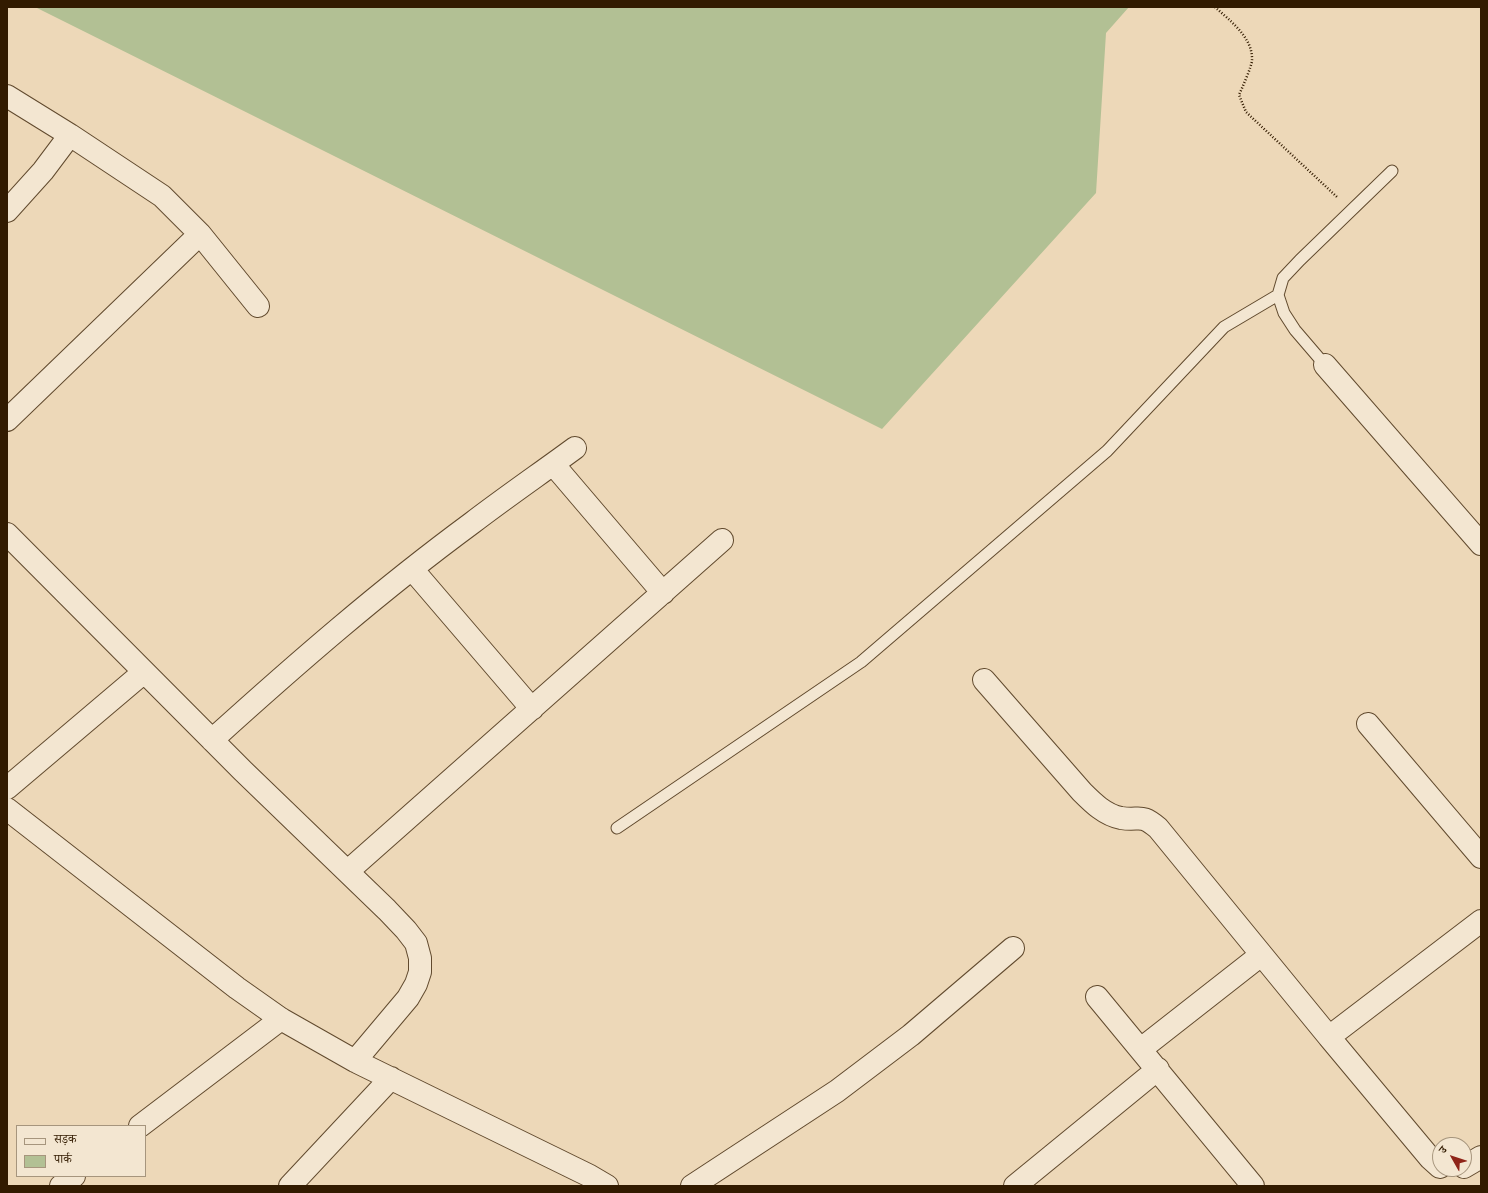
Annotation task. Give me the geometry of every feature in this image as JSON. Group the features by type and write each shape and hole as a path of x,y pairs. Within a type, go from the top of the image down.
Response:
{"street":[{"path":"7,96 70,135 162,196 200,234 258,306"},
{"path":"7,211 43,171 70,135"},
{"path":"7,420 200,234"},
{"path":"1325,365 1481,544"},
{"path":"212,740 294,666 412,569 575,448"},
{"path":"554,464 662,593"},
{"path":"7,534 243,771 348,871 406,930 416,943 420,958 420,972 416,984 408,998 355,1061"},
{"path":"348,871 722,540"},
{"path":"412,569 532,709"},
{"path":"7,788 144,672"},
{"path":"984,680 1093,803 1111,815 1121,818 1139,818 1148,820 1158,828 1261,955 1432,1160"},
{"path":"1368,724 1481,857"},
{"path":"7,809 236,988 281,1019 355,1061 590,1176 607,1186"},
{"path":"1329,1037 1481,921"},
{"path":"692,1186 848,1083 911,1035 1014,948"},
{"path":"1141,1049 1261,955"},
{"path":"1097,997 1158,1069 1253,1186"},
{"path":"141,1125 281,1019"},
{"path":"1015,1186 1158,1069"},
{"path":"290,1186 391,1078"},
{"path":"1472,1162 1481,1157"},
{"path":"61,1186 73,1177"}],"lane":[{"path":"1325,365 1295,330 1284,313 1278,295 1283,278 1392,171"},
{"path":"617,828 861,662 1107,451 1224,327 1278,295"}],"path":[{"path":"1215,7 1239,29 1248,43 1252,60 1239,96 1246,112 1351,210"}],"green space":[{"path":"35,7 1129,7 1106,33 1096,193 882,429"}]}
